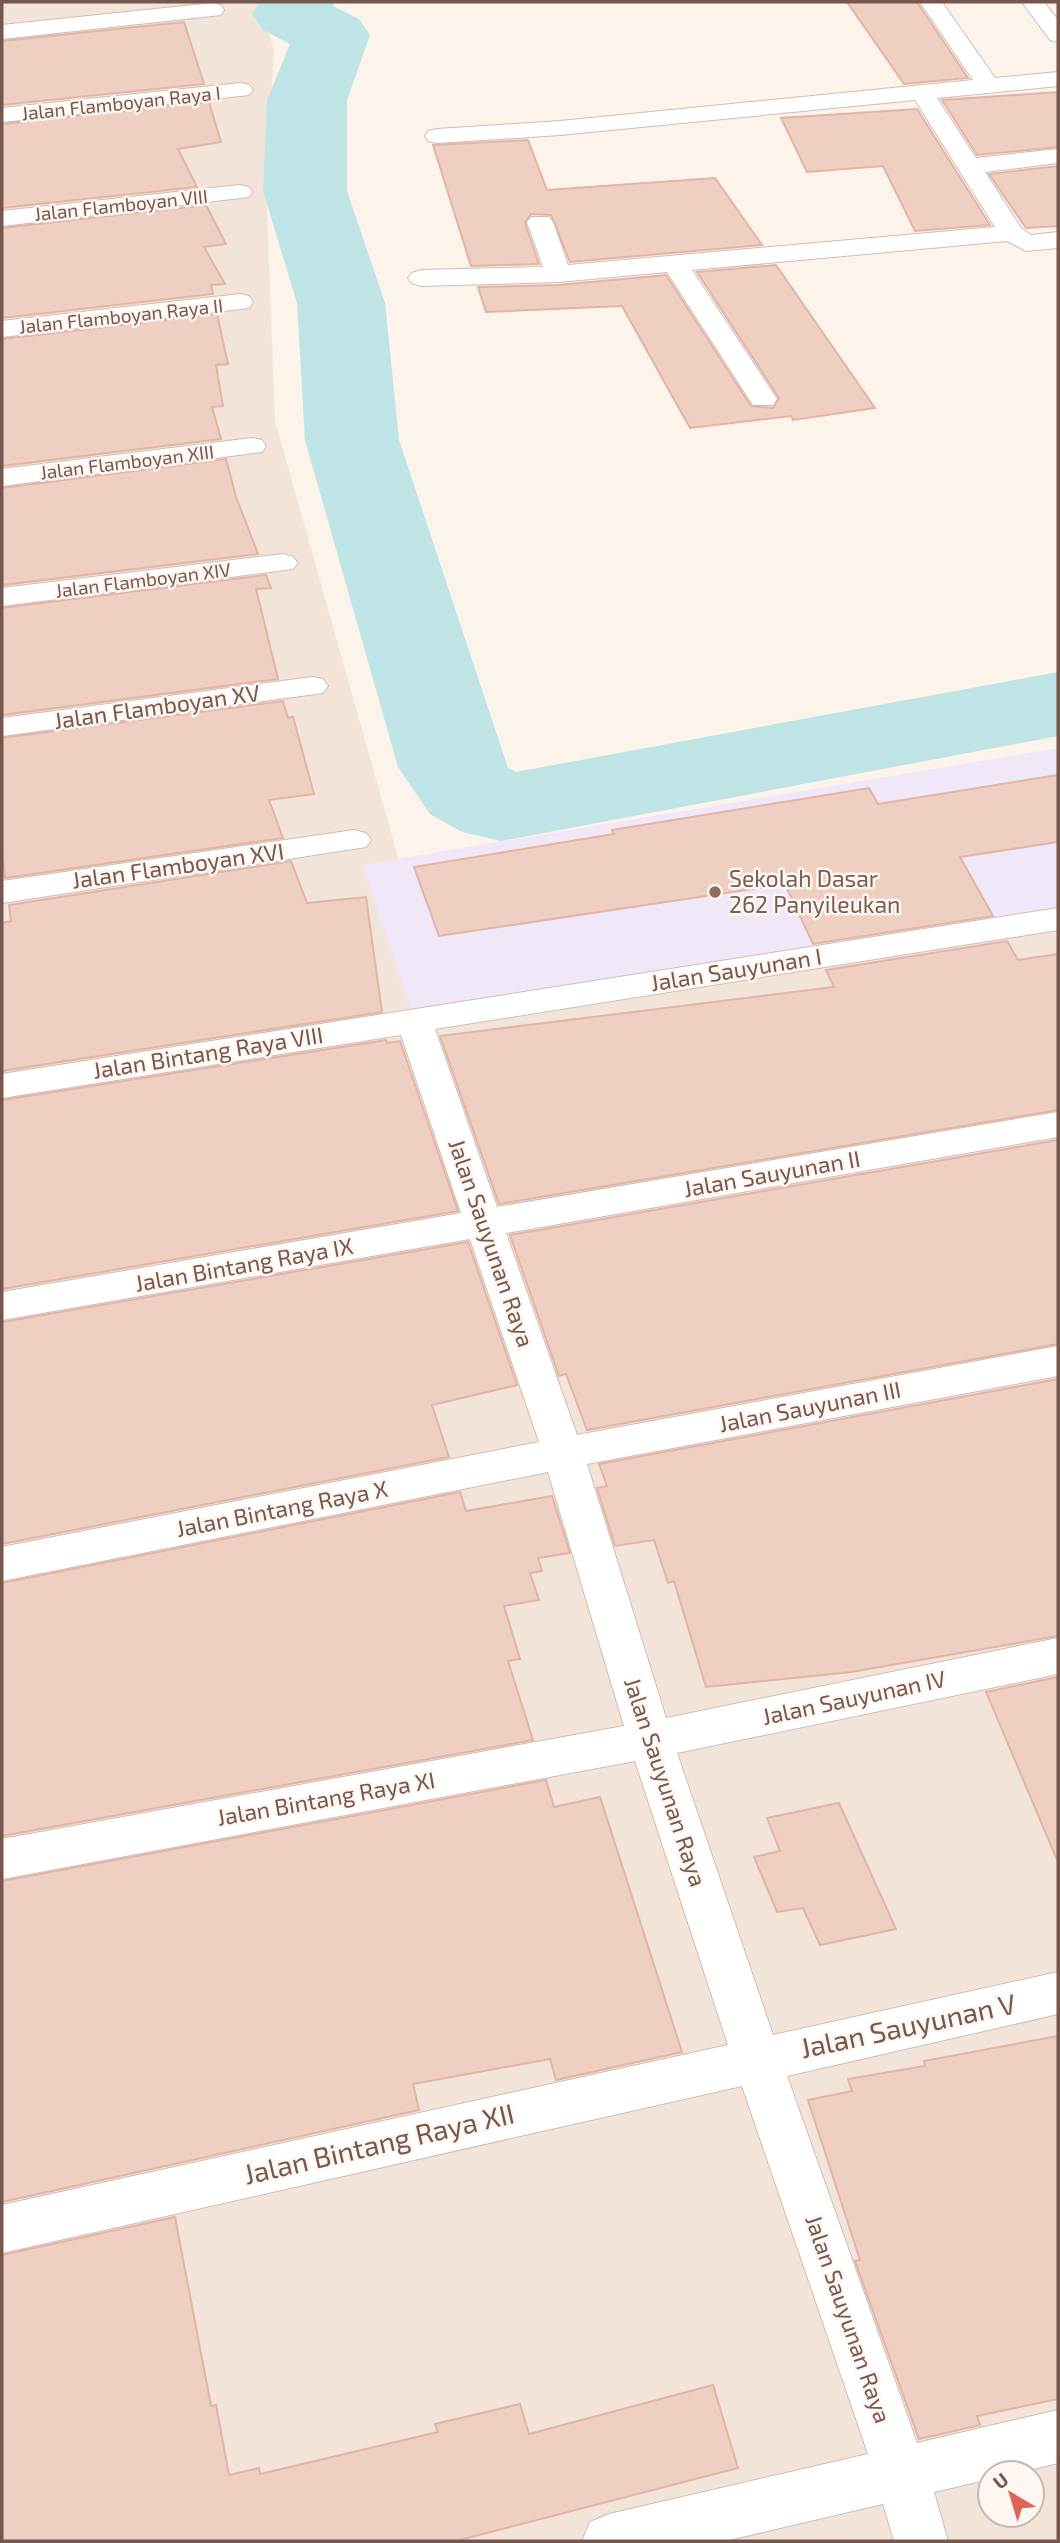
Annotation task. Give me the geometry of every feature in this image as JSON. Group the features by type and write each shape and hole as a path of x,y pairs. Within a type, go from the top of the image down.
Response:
{"street":[{"path":"931,2 989,86"},
{"path":"1033,2 1058,35"},
{"path":"2,32 213,10"},
{"path":"437,136 560,128 1058,79"},
{"name":"Jalan Flamboyan Raya I","path":"2,115 241,90"},
{"path":"922,93 1012,233 1026,243 1058,240"},
{"path":"969,166 1058,156"},
{"name":"Jalan Flamboyan VIII","path":"2,219 240,192"},
{"path":"540,222 558,274"},
{"path":"421,278 558,274 1012,233"},
{"path":"675,264 763,399"},
{"name":"Jalan Flamboyan Raya II","path":"2,329 240,302"},
{"name":"Jalan Flamboyan XIII","path":"2,478 252,446"},
{"name":"Jalan Flamboyan XIV","path":"2,597 284,563"},
{"name":"Jalan Flamboyan XV","path":"2,727 312,686"},
{"name":"Jalan Flamboyan XVI","path":"2,892 354,840"},
{"name":"Jalan Sauyunan I","path":"414,1021 1058,919"},
{"name":"Jalan Bintang Raya VIII","path":"2,1086 414,1021"},
{"name":"Jalan Sauyunan Raya","path":"414,1021 563,1453 650,1740 757,2060 902,2475 921,2541"},
{"name":"Jalan Sauyunan II","path":"485,1224 1058,1124"},
{"name":"Jalan Bintang Raya IX","path":"2,1306 485,1224"},
{"name":"Jalan Sauyunan III","path":"563,1453 1058,1361"},
{"name":"Jalan Bintang Raya X","path":"2,1564 563,1453"},
{"name":"Jalan Sauyunan IV","path":"650,1740 1058,1656"},
{"name":"Jalan Bintang Raya XI","path":"2,1859 650,1740"},
{"name":"Jalan Sauyunan V","path":"757,2060 1058,1993"},
{"name":"Jalan Bintang Raya XII","path":"2,2229 757,2060"},
{"path":"609,2541 1058,2437"}],"shaded area":[{"path":"2,2 260,2 274,51 266,179 275,421 445,1024 1058,924 1058,2541 2,2541"},
{"name":"Sekolah Dasar 262 Panyileukan","path":"1058,748 1058,919 414,1021 362,865"}],"building":[{"path":"847,2 917,2 968,78 904,84"},
{"path":"184,22 204,84 2,105 2,41"},
{"path":"1058,92 1058,147 977,155 942,100"},
{"path":"209,102 221,142 178,149 197,187 2,208 2,124"},
{"path":"917,109 990,225 915,231 883,166 807,172 781,118"},
{"path":"528,140 547,190 715,178 762,245 570,262 551,215 531,214 525,223 539,264 471,266 433,145"},
{"path":"1058,166 1058,226 1026,228 989,174"},
{"path":"206,205 226,244 204,247 225,284 211,285 213,294 2,318 2,228"},
{"path":"776,265 875,408 793,420 791,416 690,428 622,306 486,312 478,287 558,285 666,275 751,406 773,408 779,398 697,272"},
{"path":"217,314 228,364 216,365 223,406 212,407 221,439 2,466 2,339"},
{"path":"226,459 236,497 258,554 2,585 2,488"},
{"path":"266,575 271,588 256,589 278,679 2,715 2,608"},
{"path":"283,701 288,718 293,717 314,794 269,800 283,838 5,878 2,846 2,738"},
{"path":"1058,775 1058,842 960,857 993,916 813,944 785,884 439,936 414,867 614,834 612,830 869,788 878,804"},
{"path":"291,861 307,903 366,897 382,1012 2,1071 2,923 11,921 9,905"},
{"path":"1007,941 1018,960 1058,954 1058,1110 499,1204 440,1036 834,987 826,970"},
{"path":"386,1040 387,1043 400,1041 458,1211 2,1289 2,1100"},
{"path":"1058,1140 1058,1344 587,1430 566,1374 559,1376 510,1235"},
{"path":"468,1242 517,1385 432,1405 449,1457 2,1544 2,1322"},
{"path":"1058,1379 1058,1636 851,1672 706,1687 674,1581 668,1583 654,1540 615,1546 597,1488 607,1486 599,1464"},
{"path":"460,1492 466,1511 552,1496 570,1553 538,1558 542,1571 530,1573 539,1600 504,1606 520,1659 508,1661 533,1740 2,1836 2,1583"},
{"path":"1058,1677 1058,1862 986,1692"},
{"path":"546,1780 554,1807 600,1797 682,2052 556,2080 550,2059 413,2084 419,2110 2,2202 2,1881"},
{"path":"839,1803 896,1929 820,1945 803,1908 777,1912 754,1857 780,1851 767,1818"},
{"path":"1058,2036 1058,2399 977,2416 980,2425 919,2439 855,2261 860,2260 808,2100 852,2091 848,2079 925,2066 924,2061"},
{"path":"175,2217 211,2406 216,2405 229,2475 259,2468 260,2474 438,2432 435,2424 520,2404 529,2434 713,2385 738,2468 456,2541 2,2541 2,2255"}],"waterway":[{"path":"297,2 290,14 332,35 307,100 305,191 341,303 352,440 452,767 469,791 501,808 1058,704"}],"place":[{"name":"Sekolah Dasar 262 Panyileukan","path":"715,892"}]}
